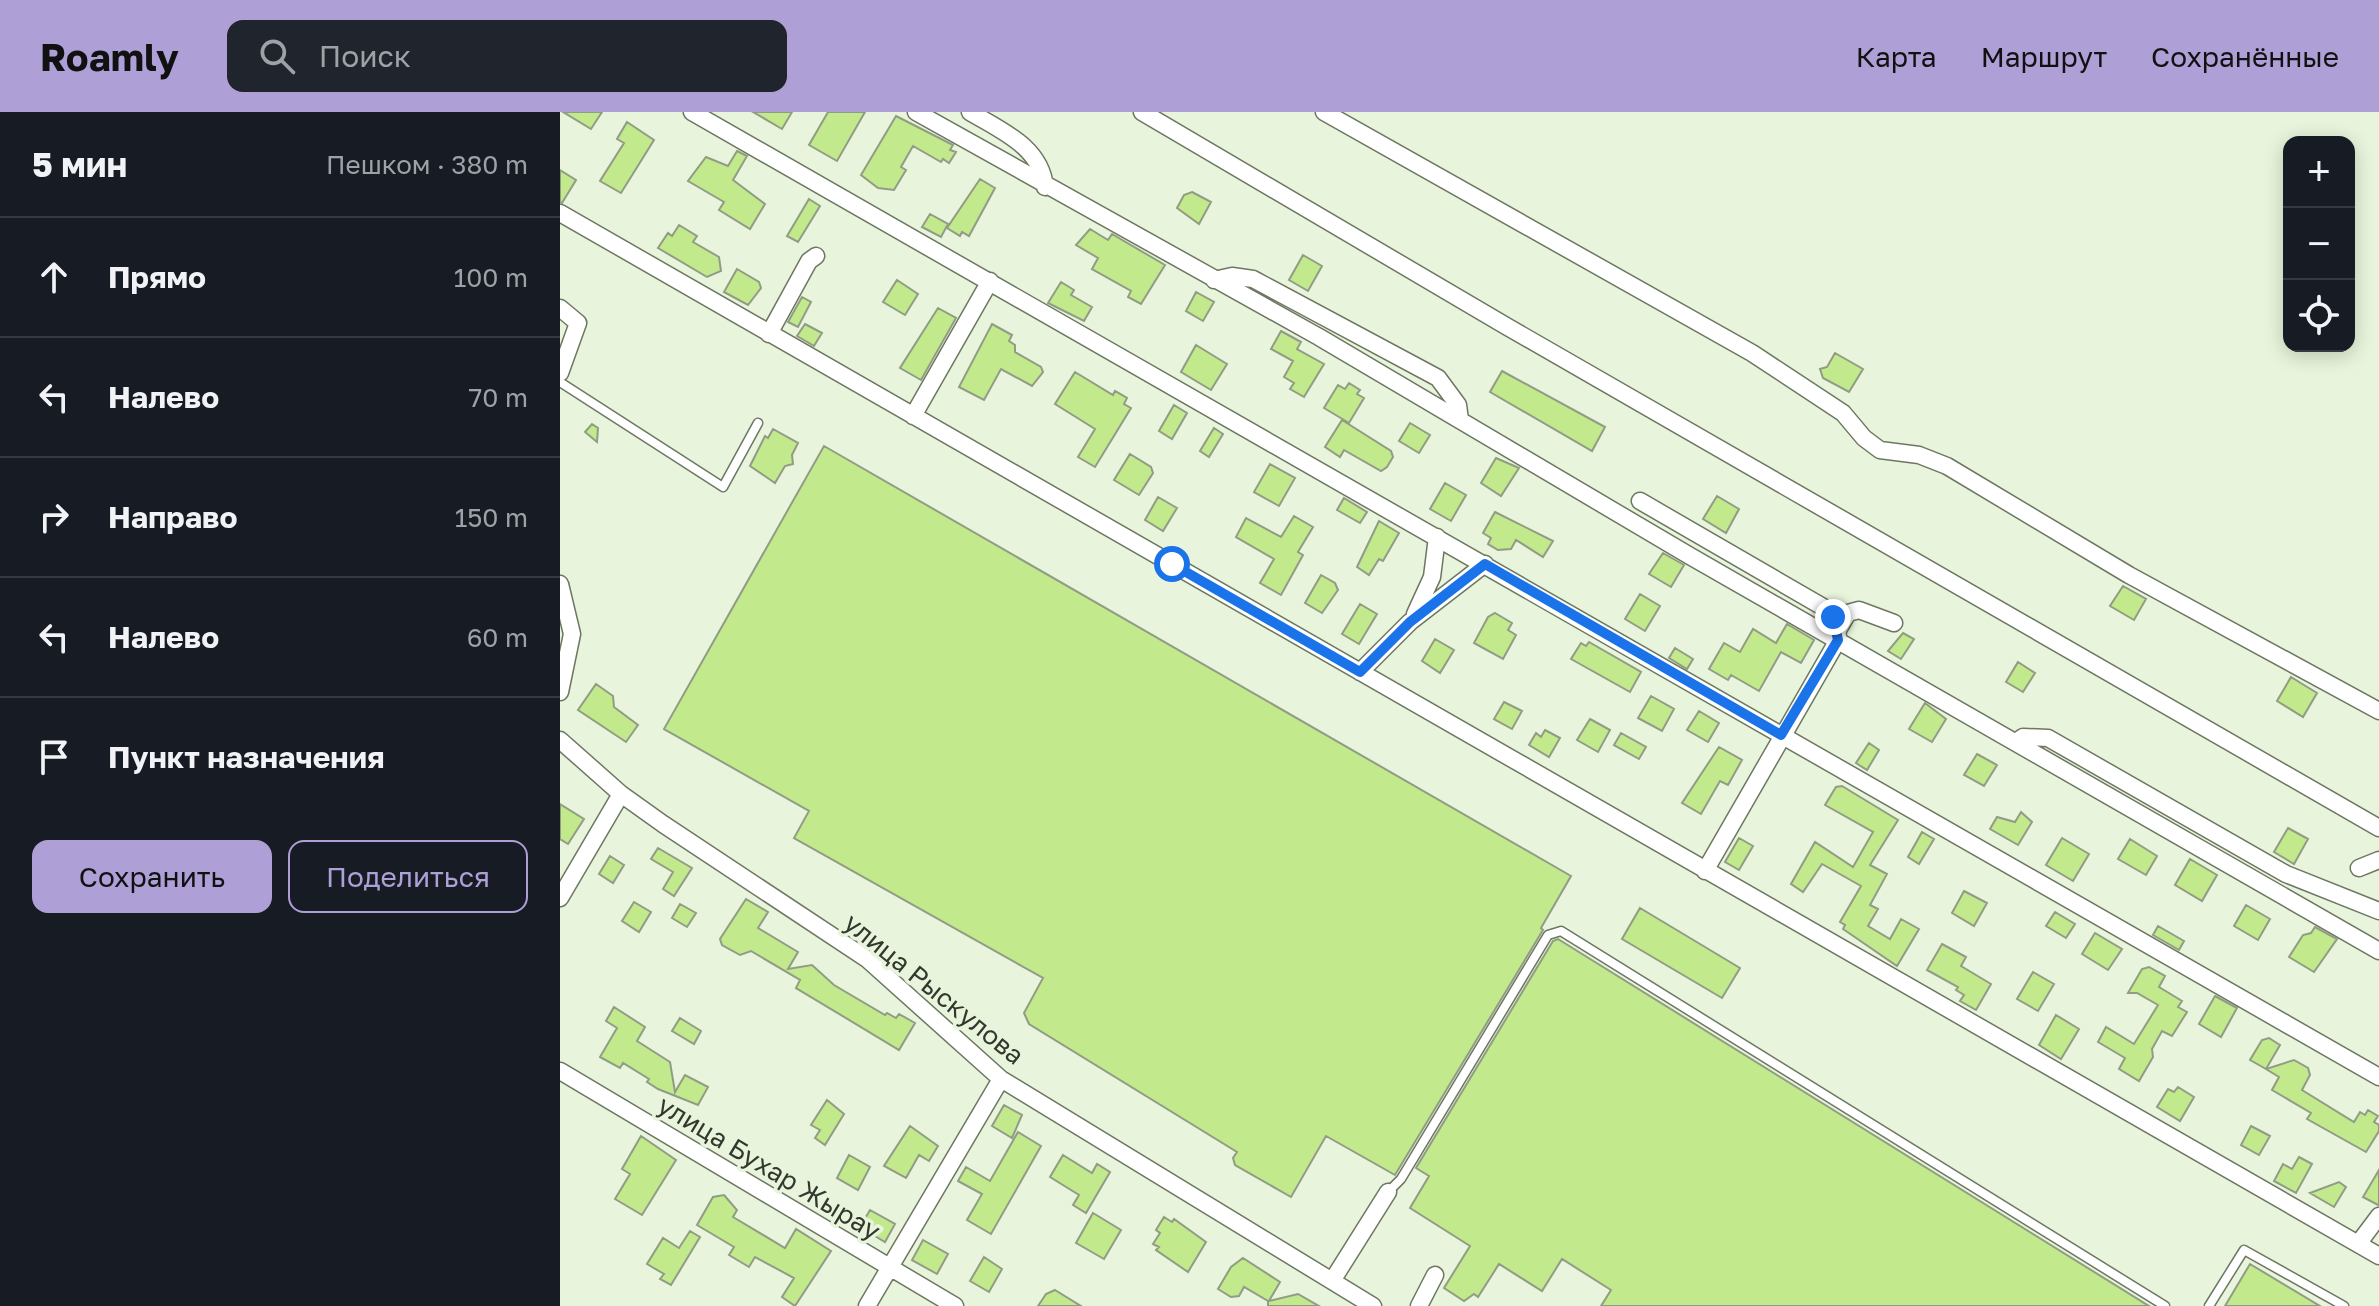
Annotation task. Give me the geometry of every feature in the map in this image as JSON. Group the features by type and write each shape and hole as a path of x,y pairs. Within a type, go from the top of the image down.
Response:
{"street":[{"path":"692,112 2379,1077"},
{"path":"916,112 1838,635 2016,742 2379,951"},
{"path":"970,112 1029,149 1044,169 1045,187"},
{"path":"1142,112 1520,334 2379,828"},
{"path":"1324,112 1752,353 1843,413 1864,438 1880,450 1919,455 1947,466 2129,575 2379,711"},
{"path":"560,213 2379,1256"},
{"path":"769,334 809,261 816,256"},
{"path":"1214,280 1232,276 1253,279 1438,378 1458,405 1460,420"},
{"path":"913,416 990,281"},
{"path":"560,308 578,323 560,373"},
{"path":"1640,501 1823,607 1838,635"},
{"path":"1410,622 1423,603 1432,577 1437,537"},
{"path":"1360,672 1410,622 1485,564"},
{"path":"560,584 572,634 560,692"},
{"path":"1705,871 1848,613 1859,610 1894,623"},
{"path":"2016,742 2037,735 2048,738 2286,874 2379,911"},
{"name":"улица Рыскулова","path":"560,740 621,794 867,959 1001,1079 1373,1306"},
{"path":"560,898 621,794"},
{"path":"2359,868 2379,860"},
{"name":"улица Бухар Жырау","path":"560,1071 955,1306"},
{"path":"867,1306 1001,1079"},
{"path":"1332,1281 1388,1192"},
{"path":"2358,1244 2379,1216"},
{"path":"1419,1306 1435,1275"}],"lane":[{"path":"560,382 723,487 758,423"},
{"path":"1388,1192 1401,1179 1548,935 1561,931 2165,1306"},
{"path":"2209,1306 2244,1250 2344,1306"}],"building":[{"path":"563,112 602,112 591,129"},
{"path":"753,112 792,112 782,129"},
{"path":"828,112 865,112 837,161 809,145"},
{"path":"896,116 953,145 950,150 956,152 949,163 943,159 941,162 913,146 901,167 906,170 894,190 878,188 861,175"},
{"path":"627,122 654,140 621,193 600,181 624,143 617,139"},
{"path":"737,151 747,156 733,180 765,204 750,229 719,210 724,202 688,181 706,157 728,166"},
{"path":"560,170 576,180 562,203 560,202"},
{"path":"980,179 995,188 969,236 962,232 960,236 947,228"},
{"path":"1192,192 1211,202 1199,224 1177,208 1184,195"},
{"path":"809,199 820,206 798,242 787,236"},
{"path":"930,214 948,224 941,237 922,227"},
{"path":"679,225 697,236 693,242 719,257 721,271 707,277 658,248 668,233 672,236"},
{"path":"1090,229 1108,240 1112,234 1165,265 1141,304 1128,297 1131,291 1092,269 1098,258 1076,245"},
{"path":"1303,255 1322,266 1308,291 1289,280"},
{"path":"737,269 759,282 761,288 748,305 724,292"},
{"path":"897,280 918,294 905,315 883,302"},
{"path":"1061,282 1074,290 1071,295 1092,307 1084,321 1048,303"},
{"path":"1196,292 1214,302 1203,321 1186,311"},
{"path":"802,297 811,302 798,327 788,322"},
{"path":"938,308 956,318 921,380 900,368"},
{"path":"805,324 822,333 814,346 797,336"},
{"path":"992,324 1012,335 1009,341 1015,345 1015,352 1041,367 1043,372 1032,386 1001,369 984,400 959,387"},
{"path":"1281,331 1301,342 1297,349 1324,364 1304,397 1290,389 1294,383 1284,377 1293,361 1271,349"},
{"path":"1196,345 1227,364 1211,390 1181,372"},
{"path":"1835,353 1863,369 1849,392 1823,378 1820,369 1827,367"},
{"path":"1502,371 1605,427 1592,451 1490,392"},
{"path":"1075,372 1113,395 1115,391 1127,398 1124,404 1131,408 1095,467 1078,457 1095,429 1055,404"},
{"path":"1349,383 1360,390 1357,394 1364,398 1349,423 1324,408 1338,385 1345,389"},
{"path":"1174,405 1187,413 1172,439 1159,431"},
{"path":"1342,420 1391,451 1393,457 1387,467 1381,471 1344,450 1340,457 1325,447"},
{"path":"1410,423 1430,435 1419,453 1399,441"},
{"path":"592,424 598,428 597,442 585,432"},
{"path":"1214,428 1223,434 1209,457 1200,451"},
{"path":"773,429 798,443 792,455 793,464 785,466 775,483 750,466 765,436 768,438"},
{"path":"824,446 1571,876 1541,928 1543,930 1395,1175 1326,1136 1291,1197 1235,1165 1233,1158 1237,1152 1029,1024 1024,1013 1043,978 794,838 809,811 664,729"},
{"path":"1130,454 1151,467 1153,473 1139,495 1114,480"},
{"path":"1496,458 1519,468 1501,496 1481,483"},
{"path":"1270,464 1295,478 1279,506 1254,492"},
{"path":"1445,483 1466,495 1451,521 1430,509"},
{"path":"1717,496 1739,509 1726,533 1703,519"},
{"path":"1158,497 1177,508 1163,531 1145,520"},
{"path":"1344,498 1367,512 1360,523 1337,510"},
{"path":"1495,512 1553,541 1543,557 1516,540 1511,549 1498,550 1488,544 1491,538 1483,533"},
{"path":"1294,516 1313,527 1298,552 1303,555 1281,595 1260,583 1274,559 1236,537 1246,518 1281,537"},
{"path":"1379,521 1399,533 1383,561 1379,559 1369,575 1357,567"},
{"path":"1663,553 1684,565 1671,587 1649,574"},
{"path":"1321,575 1335,583 1338,590 1322,613 1305,603"},
{"path":"2123,586 2146,599 2134,620 2110,606"},
{"path":"1640,594 1660,606 1645,631 1625,619"},
{"path":"1360,604 1377,614 1359,644 1342,634"},
{"path":"1495,613 1512,623 1508,630 1516,635 1503,659 1474,643 1488,617"},
{"path":"1787,624 1814,640 1801,663 1781,652 1759,691 1731,675 1728,680 1709,669 1724,643 1740,652 1753,629 1776,643"},
{"path":"1903,633 1914,639 1901,659 1888,651"},
{"path":"1435,639 1454,650 1440,673 1422,661"},
{"path":"1589,642 1641,672 1630,692 1571,659 1581,643 1586,646"},
{"path":"1675,648 1693,659 1687,669 1669,658"},
{"path":"2018,662 2035,673 2023,692 2006,682"},
{"path":"2291,677 2317,693 2303,717 2277,701"},
{"path":"596,684 613,696 614,707 638,725 626,742 578,710"},
{"path":"1651,696 1674,709 1662,731 1638,718"},
{"path":"1504,702 1522,711 1512,729 1494,719"},
{"path":"1925,703 1946,719 1932,742 1909,729"},
{"path":"1699,711 1719,723 1708,742 1687,730"},
{"path":"1590,719 1610,730 1598,752 1577,740"},
{"path":"1545,730 1560,738 1549,757 1529,745 1536,733 1541,737"},
{"path":"1621,733 1646,747 1639,759 1614,745"},
{"path":"1869,743 1879,750 1867,770 1856,763"},
{"path":"1719,747 1742,760 1728,785 1720,781 1701,814 1682,803"},
{"path":"1977,754 1997,765 1984,786 1964,775"},
{"path":"1842,786 1898,820 1870,865 1887,874 1870,905 1878,909 1868,926 1890,939 1901,919 1919,929 1897,966 1843,929 1845,925 1840,922 1861,886 1822,864 1803,892 1791,884 1815,842 1853,867 1873,832 1825,805 1836,787"},
{"path":"560,804 584,819 568,844 560,839"},
{"path":"2021,812 2032,822 2018,845 1990,829 1997,817 2015,822"},
{"path":"2288,828 2308,839 2294,864 2274,852"},
{"path":"1922,832 1934,839 1919,864 1908,857"},
{"path":"1739,838 1753,846 1739,870 1725,862"},
{"path":"2062,838 2089,854 2073,881 2046,865"},
{"path":"2130,839 2157,856 2146,875 2118,859"},
{"path":"658,848 692,868 674,896 663,889 673,872 651,859"},
{"path":"610,856 624,865 613,883 599,874"},
{"path":"2190,859 2217,875 2202,901 2175,885"},
{"path":"1964,891 1987,903 1974,926 1952,913"},
{"path":"746,899 768,912 758,928 798,952 788,969 812,965 834,985 885,1015 887,1013 896,1018 899,1014 915,1023 899,1050 796,988 800,980 751,951 740,955 722,945 720,939"},
{"path":"634,902 651,912 639,932 622,921"},
{"path":"680,904 696,913 687,927 672,918"},
{"path":"2246,905 2270,919 2258,940 2234,926"},
{"path":"1640,908 1740,968 1722,998 1622,939"},
{"path":"2055,912 2075,924 2066,938 2046,926"},
{"path":"2158,926 2184,941 2179,950 2153,935"},
{"path":"2315,927 2337,939 2314,972 2289,957 2303,935 2311,933"},
{"path":"2095,933 2122,949 2108,970 2082,954"},
{"path":"1558,939 2149,1306 1601,1306 1611,1290 1562,1259 1542,1291 1499,1264 1478,1297 1474,1294 1464,1301 1444,1288 1470,1246 1410,1208 1429,1176 1416,1168 1553,941"},
{"path":"1942,944 1966,957 1961,966 1991,984 1976,1010 1960,1001 1964,995 1956,990 1958,987 1927,970"},
{"path":"2149,967 2165,976 2159,987 2182,1001 2178,1007 2187,1012 2172,1036 2162,1031 2152,1049 2153,1057 2139,1081 2119,1069 2125,1058 2098,1042 2106,1027 2134,1044 2158,1005 2137,993 2128,993 2142,969"},
{"path":"2033,972 2054,984 2038,1011 2017,999"},
{"path":"2215,996 2237,1008 2221,1037 2199,1024"},
{"path":"614,1007 645,1027 637,1041 670,1062 675,1092 685,1075 708,1087 698,1105 658,1089 647,1082 649,1079 623,1063 620,1068 600,1057 617,1028 606,1021"},
{"path":"2056,1015 2079,1029 2061,1059 2039,1045"},
{"path":"680,1018 701,1031 694,1044 672,1031"},
{"path":"2269,1038 2280,1045 2266,1069 2250,1060 2262,1040"},
{"path":"2294,1060 2308,1068 2310,1075 2302,1090 2354,1122 2360,1112 2365,1115 2368,1110 2378,1116 2374,1122 2379,1125 2379,1131 2366,1152 2307,1119 2311,1113 2272,1090 2279,1077 2266,1069"},
{"path":"2178,1087 2194,1097 2180,1121 2157,1107 2168,1089 2174,1092"},
{"path":"827,1100 844,1114 825,1145 815,1138 820,1130 811,1125"},
{"path":"1004,1105 1022,1115 1012,1138 992,1126"},
{"path":"910,1126 938,1146 929,1161 919,1155 906,1178 884,1166"},
{"path":"2251,1126 2270,1136 2259,1155 2241,1145"},
{"path":"1018,1132 1041,1146 991,1234 967,1220 982,1194 958,1181 966,1167 990,1181"},
{"path":"641,1136 676,1160 642,1215 615,1199 630,1174 622,1169"},
{"path":"849,1155 870,1167 858,1190 837,1178"},
{"path":"1063,1155 1092,1173 1097,1164 1110,1172 1086,1213 1073,1205 1079,1195 1050,1177"},
{"path":"2299,1157 2312,1164 2296,1193 2274,1181 2283,1164 2292,1169"},
{"path":"2379,1170 2379,1205 2378,1205 2363,1197"},
{"path":"2339,1182 2346,1187 2334,1207 2310,1193"},
{"path":"724,1195 737,1210 733,1217 785,1248 796,1229 831,1251 795,1306 782,1297 794,1278 755,1257 749,1267 729,1255 734,1247 697,1225 713,1197"},
{"path":"870,1210 895,1224 885,1242 860,1227"},
{"path":"1093,1213 1121,1230 1104,1259 1076,1243"},
{"path":"1164,1217 1172,1222 1174,1219 1206,1242 1188,1272 1156,1250 1159,1247 1153,1244 1160,1233 1156,1230"},
{"path":"690,1231 700,1237 671,1285 660,1279 664,1274 647,1264 663,1238 679,1248"},
{"path":"923,1240 948,1254 937,1274 912,1260"},
{"path":"984,1257 1002,1269 989,1292 970,1281"},
{"path":"1243,1258 1280,1282 1269,1301 1298,1294 1319,1306 1268,1306 1268,1301 1244,1287 1239,1296 1231,1297 1218,1289 1231,1267"},
{"path":"2250,1264 2320,1306 2225,1306"},
{"path":"1055,1290 1081,1306 1038,1306 1046,1294"}],"route":[{"path":"1172,564 1360,672 1410,622 1485,564 1781,735 1838,640 1833,617"}]}
